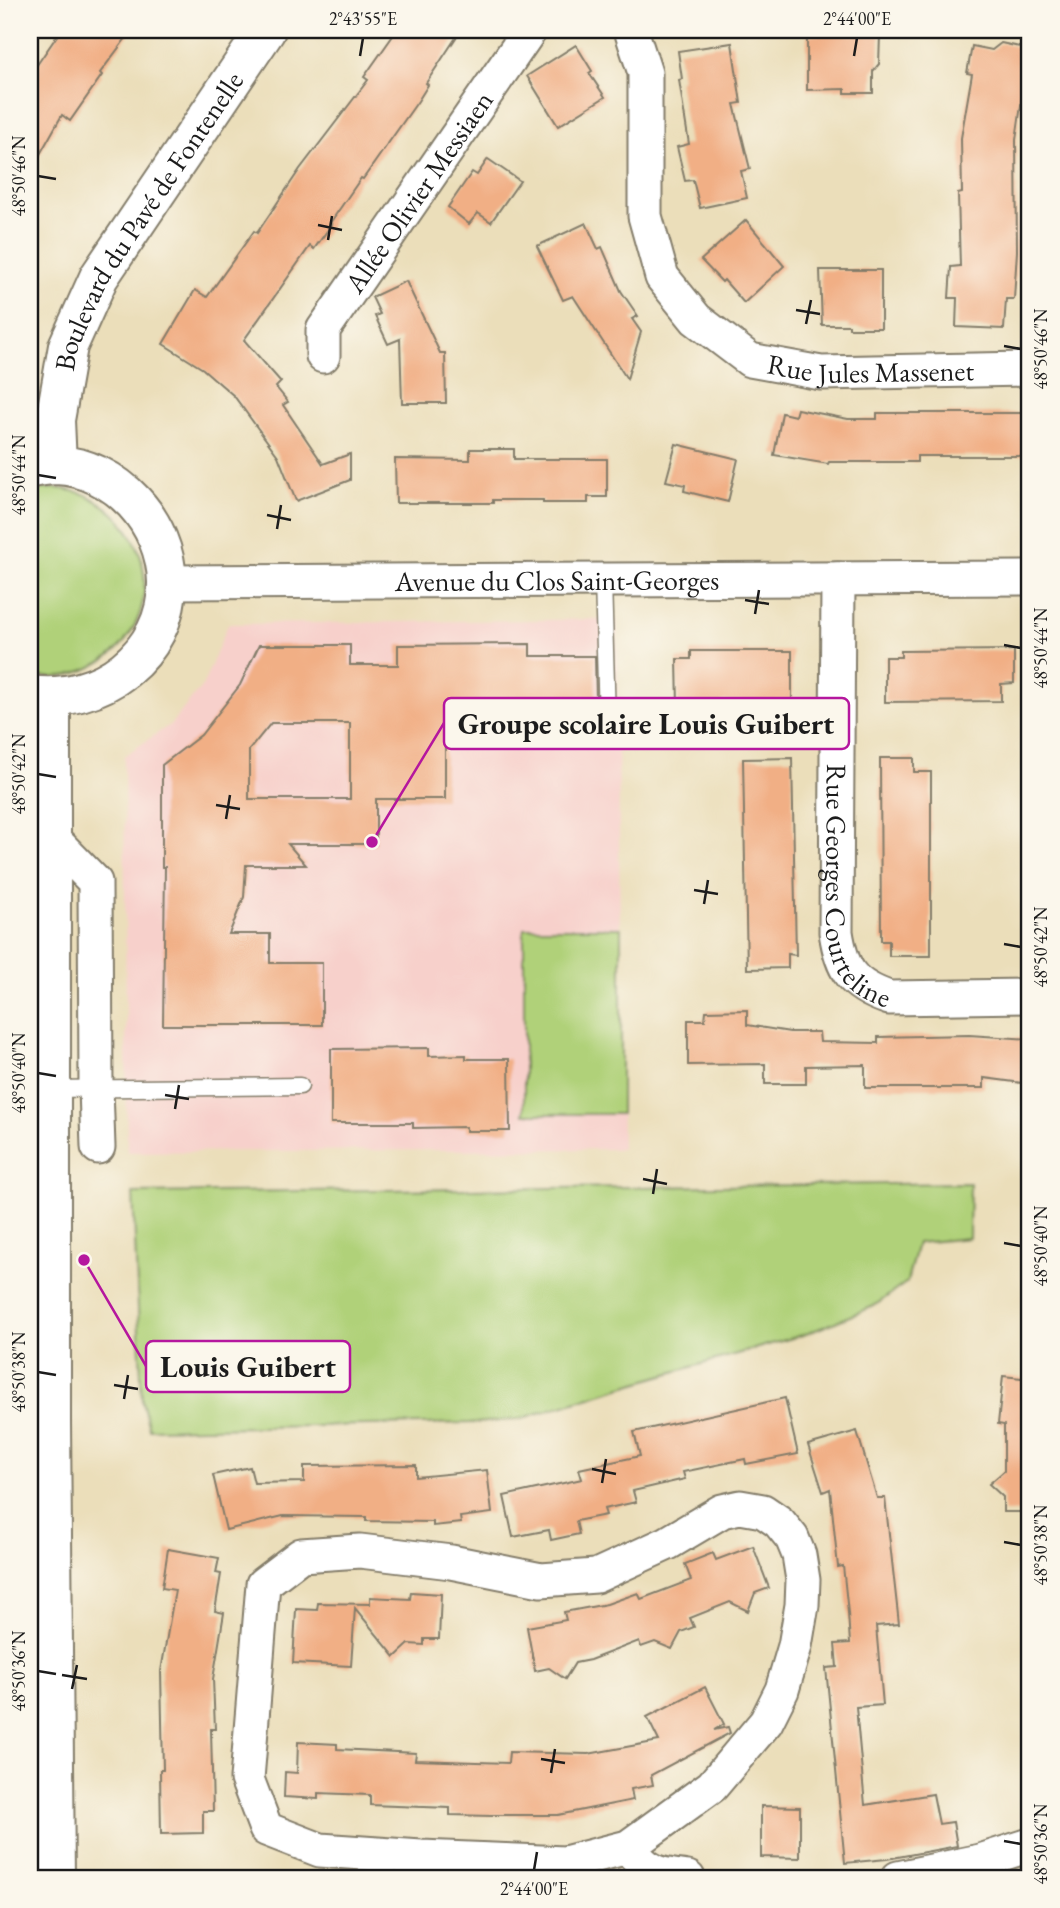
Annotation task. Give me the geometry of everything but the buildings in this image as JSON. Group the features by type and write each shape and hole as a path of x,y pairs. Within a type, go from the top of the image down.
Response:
{"street":[{"name":"Boulevard du Pavé de Fontenelle","path":"43,467 55,420 68,346 99,277 266,30"},
{"name":"Allée Olivier Messiaen","path":"323,356 323,330 530,30"},
{"name":"Rue Jules Massenet","path":"631,30 645,73 645,216 662,277 696,318 750,360 821,373 1030,369"},
{"path":"43,467 92,473 122,490 146,516 162,548 167,582 161,618 145,650 119,676 86,692 40,697 40,1032 50,1089 55,1878"},
{"name":"Avenue du Clos Saint-Georges","path":"167,582 1030,578"},
{"name":"Rue Georges Courteline","path":"838,579 836,932 840,957 853,981 871,992 889,998 1030,996"},
{"path":"40,838 95,882 98,1147"},
{"path":"740,1507 764,1511 779,1522 792,1538 799,1555 803,1580 795,1646 782,1690 766,1722 712,1786 628,1847 564,1870 320,1850 266,1829 247,1779 263,1584 301,1555 360,1552 451,1562 541,1580 596,1576 668,1543 722,1511 740,1507"},
{"path":"898,1878 980,1861 1030,1845"},
{"path":"628,1847 644,1866 661,1875 688,1878"}],"lane":[{"path":"603,580 607,720"},
{"path":"50,1089 300,1086"}],"shaded area":[{"path":"617,619 622,1149 127,1152 124,756 171,724 203,685 228,624"}],"green space":[{"path":"57,488 84,494 112,512 130,534 141,558 144,584 141,609 130,633 112,654 80,672 45,677 30,675 30,490"},
{"path":"524,928 621,928 621,1114 524,1114"},
{"path":"970,1183 969,1238 917,1243 907,1282 874,1306 806,1334 520,1419 476,1423 149,1429 142,1401 133,1193"}],"place":[{"name":"Groupe scolaire Louis Guibert","path":"372,842"},
{"name":"Louis Guibert","path":"84,1260"}]}
